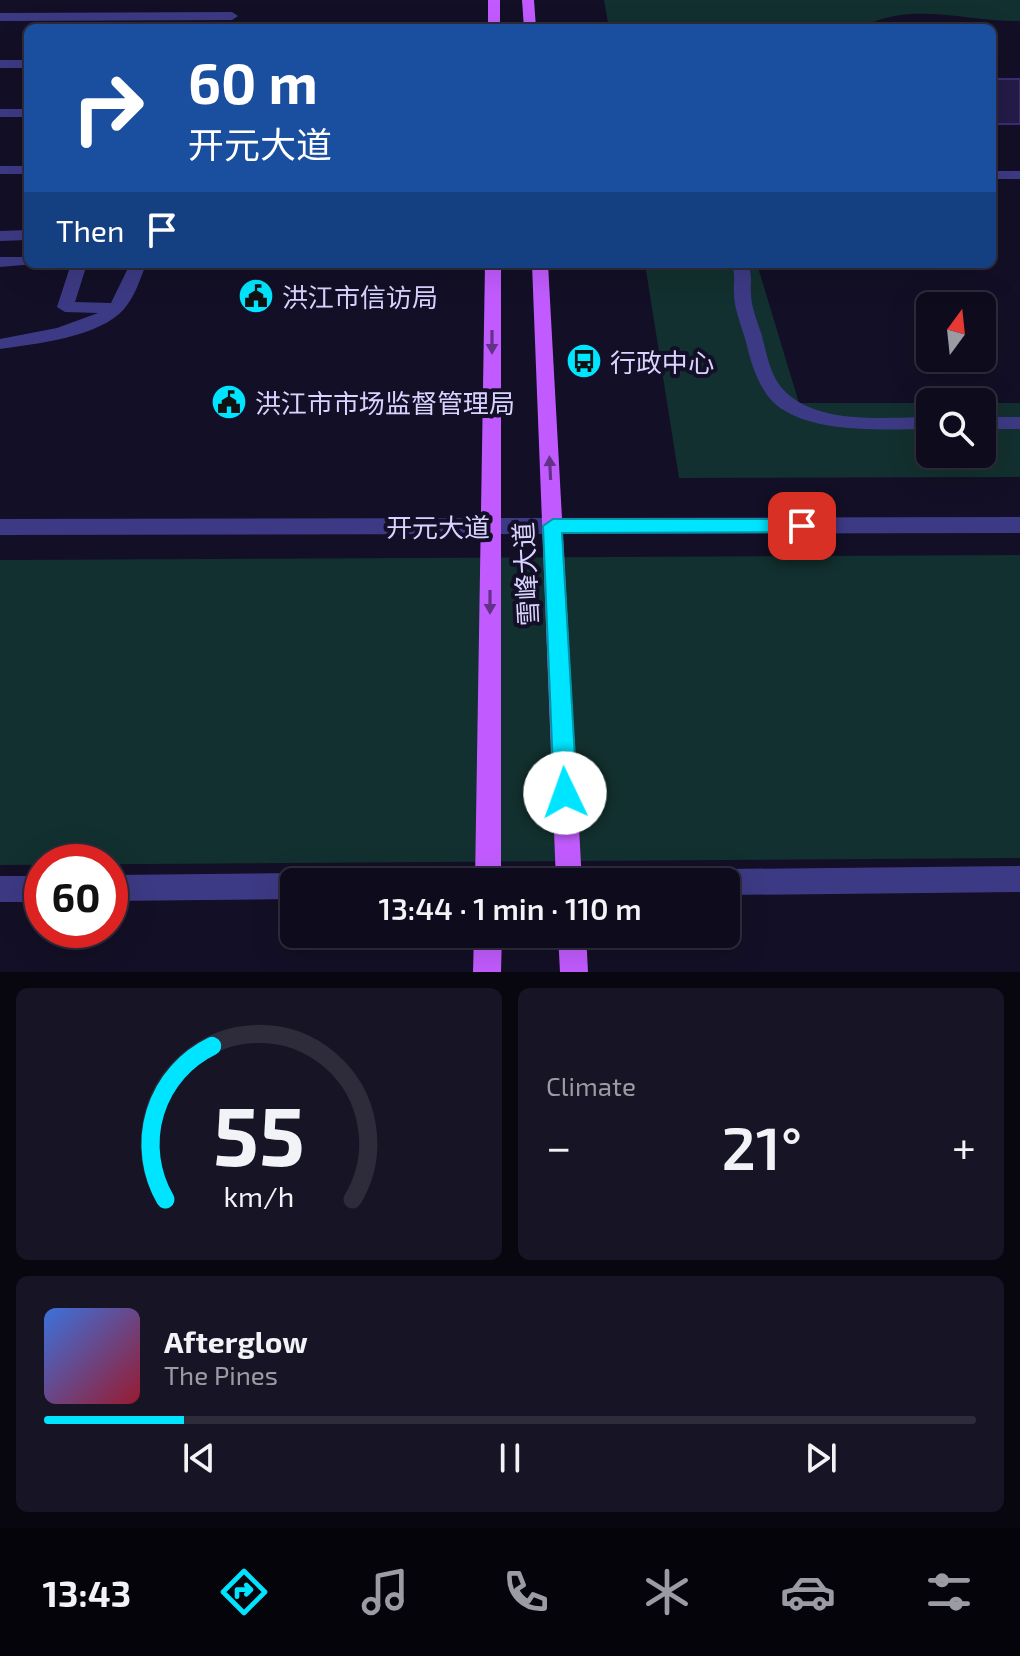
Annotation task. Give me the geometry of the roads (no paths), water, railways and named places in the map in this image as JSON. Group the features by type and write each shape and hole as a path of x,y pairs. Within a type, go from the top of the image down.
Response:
{"main road":[{"path":"494,0 494,24"},
{"path":"528,0 530,24"},
{"name":"雪峰大道","path":"488,868 493,268"},
{"name":"雪峰大道","path":"540,268 568,868"},
{"path":"487,972 488,948"},
{"path":"573,948 574,972"}],"street":[{"path":"0,8 6,0"},
{"path":"0,17 229,22 238,0"},
{"path":"0,64 24,64"},
{"path":"0,113 24,113"},
{"path":"0,170 24,170"},
{"path":"996,175 1020,175"},
{"path":"0,236 24,235"},
{"path":"0,262 24,262"},
{"path":"78,268 65,307 115,308"},
{"path":"0,344 37,338 77,326 115,308 126,293 136,268"},
{"path":"741,268 745,281 742,293 769,384 800,413 847,422 916,423"},
{"path":"996,423 1020,423"},
{"name":"开元大道","path":"0,527 1020,525"},
{"path":"740,882 1020,879"},
{"path":"128,888 280,886"},
{"path":"0,889 24,889"}],"place":[{"name":"洪江市信访局","path":"256,296"},
{"name":"行政中心","path":"584,361"},
{"name":"洪江市市场监督管理局","path":"229,402"}]}
